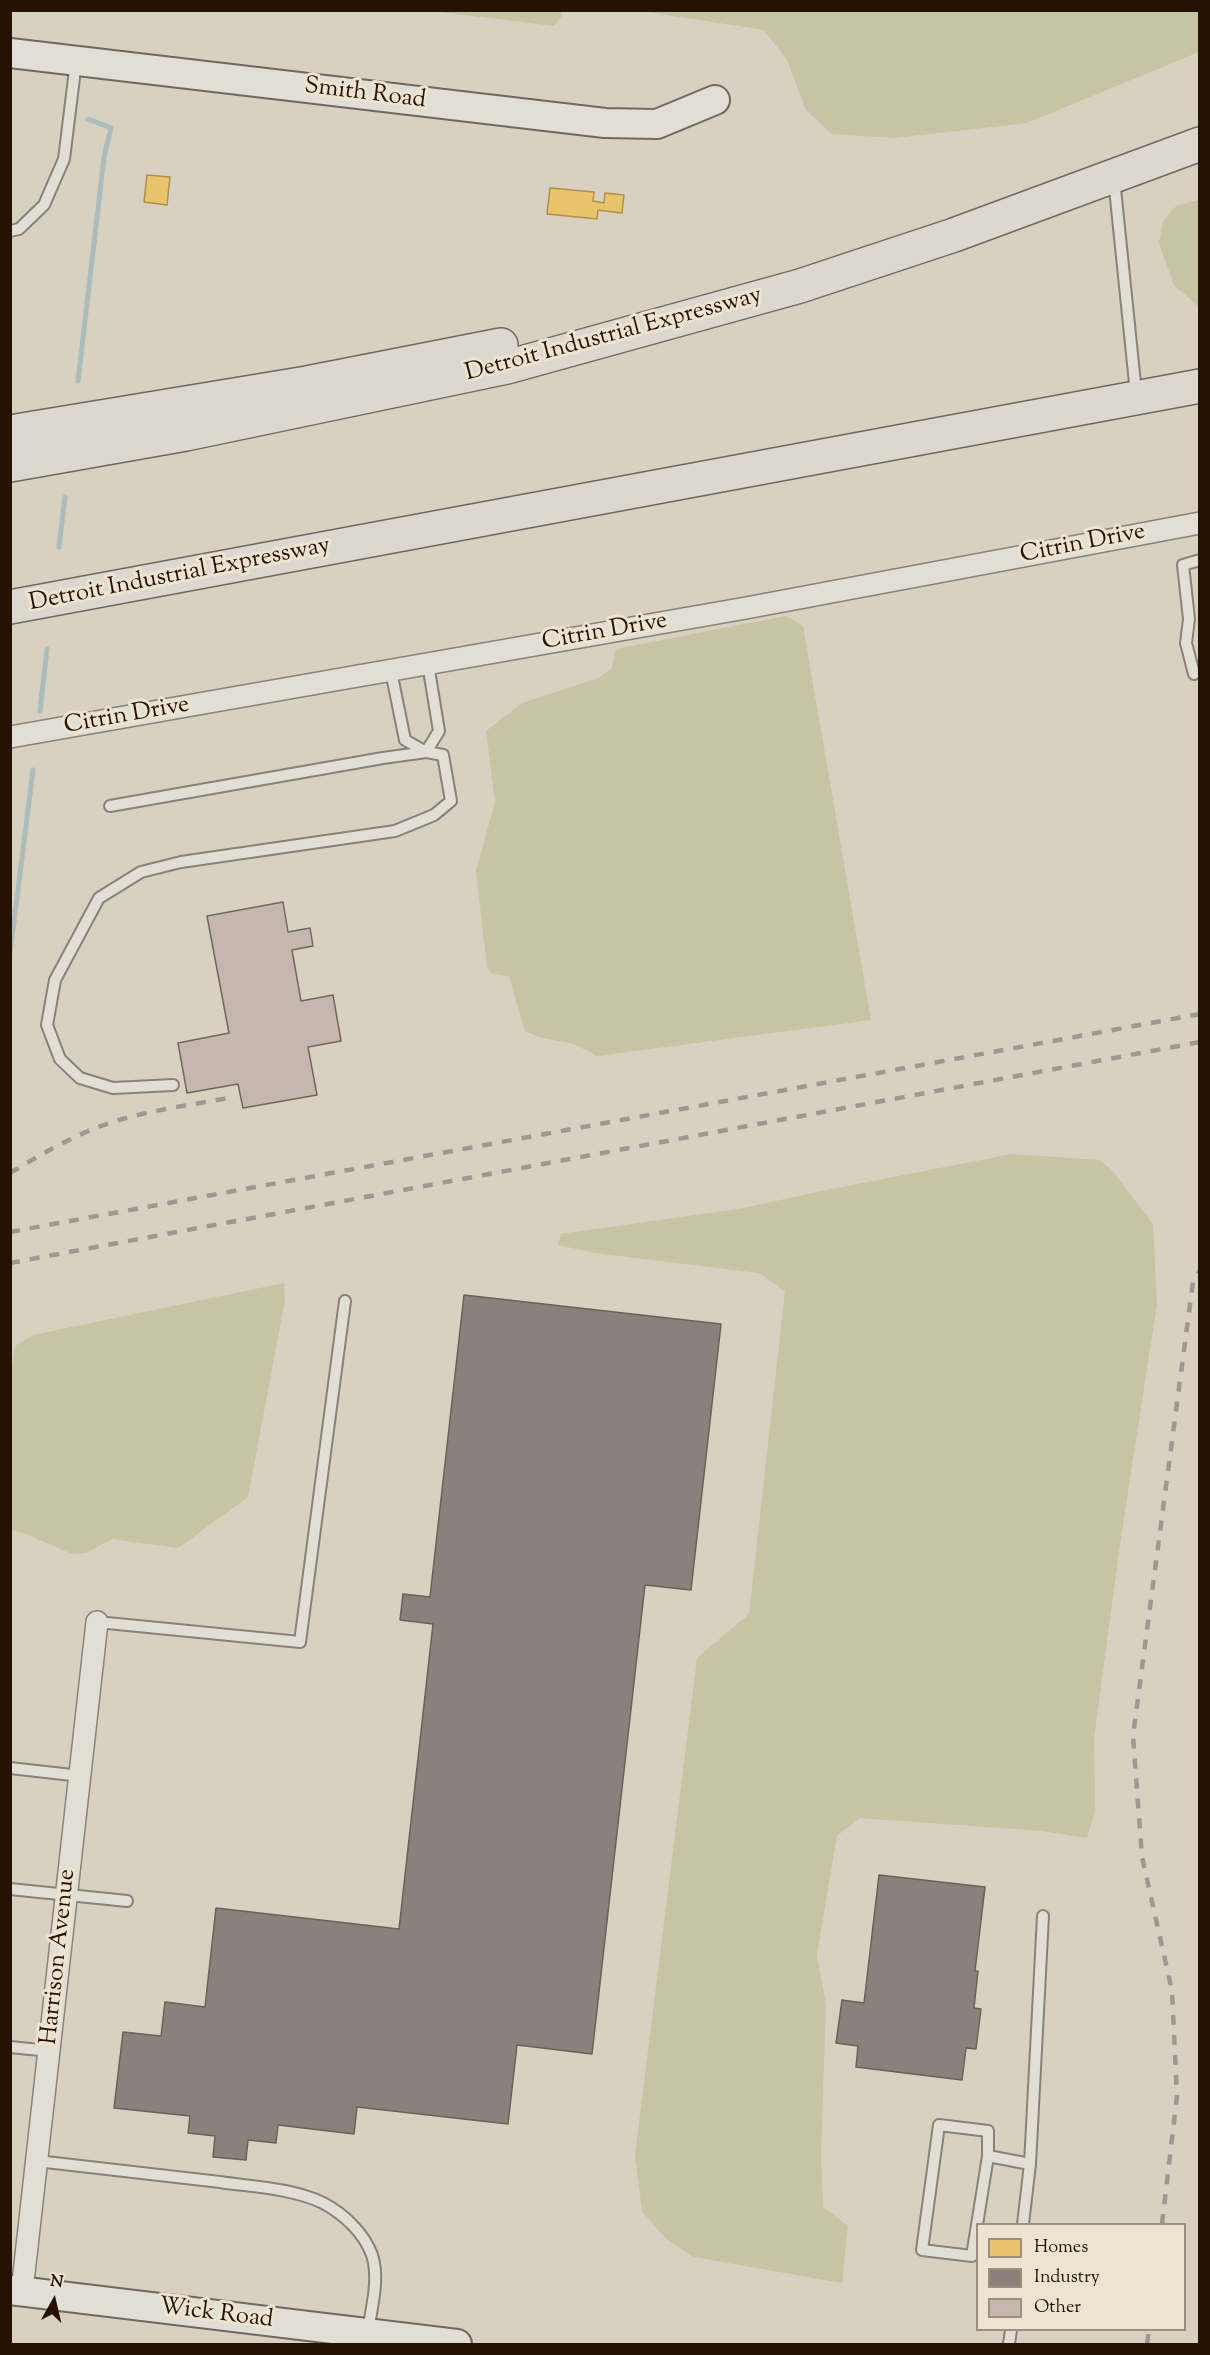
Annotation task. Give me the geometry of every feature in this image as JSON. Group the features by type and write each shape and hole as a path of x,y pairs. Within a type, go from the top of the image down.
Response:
{"highway":[{"name":"Detroit Industrial Expressway","path":"10,465 186,434 507,367 800,286 954,235 1200,144"},
{"path":"10,432 307,383 800,286"},
{"name":"Detroit Industrial Expressway","path":"10,607 1200,386"}],"street":[{"name":"Smith Road","path":"10,53 605,123 657,124 715,100"},
{"name":"Citrin Drive","path":"10,737 758,606 1200,523"},
{"name":"Harrison Avenue","path":"16,2290 37,2161 97,1622"},
{"name":"Wick Road","path":"16,2290 417,2342 457,2344"}],"lane":[{"path":"10,231 19,229 44,205 64,159 76,61"},
{"path":"1113,176 1137,398"},
{"path":"1194,674 1186,643 1190,619 1183,565 1200,560"},
{"path":"426,752 439,731 428,664"},
{"path":"391,671 405,740 426,752"},
{"path":"110,806 426,752 443,755 451,801 434,815 395,831 171,864 141,872 99,898 55,980 47,1025 60,1059 80,1078 113,1088 173,1084"},
{"path":"97,1622 300,1642 345,1301"},
{"path":"10,1768 81,1776"},
{"path":"10,1889 127,1901"},
{"path":"1023,2223 1030,2164 1043,1916"},
{"path":"10,2047 50,2051"},
{"path":"976,2231 972,2256 922,2250 939,2125 988,2131 988,2156 977,2223"},
{"path":"988,2156 1030,2164"},
{"path":"37,2161 282,2190 322,2202 341,2215 361,2235 372,2254 375,2282 368,2334"}],"shaded area":[{"path":"560,10 562,16 554,26 432,11"},
{"path":"641,11 1199,11 1199,52 1027,123 894,138 832,134 806,110 787,60 764,30"},
{"path":"1200,200 1199,307 1174,285 1159,243 1163,221 1177,205"},
{"path":"786,616 803,626 871,1020 597,1056 574,1044 539,1037 525,1031 509,976 493,974 487,968 476,871 495,802 486,731 522,703 598,678 612,668 616,649"},
{"path":"1012,1154 1099,1160 1111,1169 1153,1224 1157,1304 1121,1537 1094,1738 1095,1811 1087,1838 1043,1831 859,1818 837,1836 817,1955 826,2005 821,2154 823,2207 848,2226 842,2283 694,2257 666,2239 642,2211 635,2155 697,1658 749,1614 785,1291 759,1273 595,1253 558,1245 561,1234 744,1208"},
{"path":"284,1283 285,1300 248,1497 178,1548 112,1539 86,1553 72,1554 11,1530 10,1381 15,1346 33,1335"}],"building: Homes":[{"path":"147,175 170,177 167,205 144,202"},
{"path":"550,188 594,192 593,201 604,203 605,193 624,195 622,213 598,210 597,219 547,214"}],"building: Industry":[{"path":"464,1295 721,1324 691,1590 645,1585 592,2054 517,2045 508,2124 357,2107 354,2134 278,2125 276,2143 248,2140 246,2160 213,2157 215,2136 188,2133 190,2116 114,2108 123,2032 161,2036 165,2002 205,2007 216,1908 399,1929 433,1624 400,1620 403,1594 430,1597"},
{"path":"879,1875 985,1887 975,1971 978,1971 974,2008 981,2009 976,2049 966,2048 962,2080 856,2067 858,2046 836,2043 842,2000 864,2003"}],"building: Other":[{"path":"283,902 288,932 310,928 313,946 292,950 301,1001 333,995 341,1041 308,1047 317,1095 243,1108 238,1084 187,1093 178,1043 229,1033 207,916"}],"waterway":[{"path":"78,381 104,157 111,128 88,119"},
{"path":"59,547 65,497"},
{"path":"40,711 47,649"},
{"path":"10,953 33,770"}],"railway":[{"path":"10,1232 1200,1014"},
{"path":"10,1263 1200,1042"},
{"path":"10,1173 66,1141 101,1126 148,1113 228,1098"},
{"path":"1162,2223 1177,2096 1172,1991 1142,1857 1133,1736 1193,1282 1200,1270"},
{"path":"1147,2344 1149,2331"}]}
